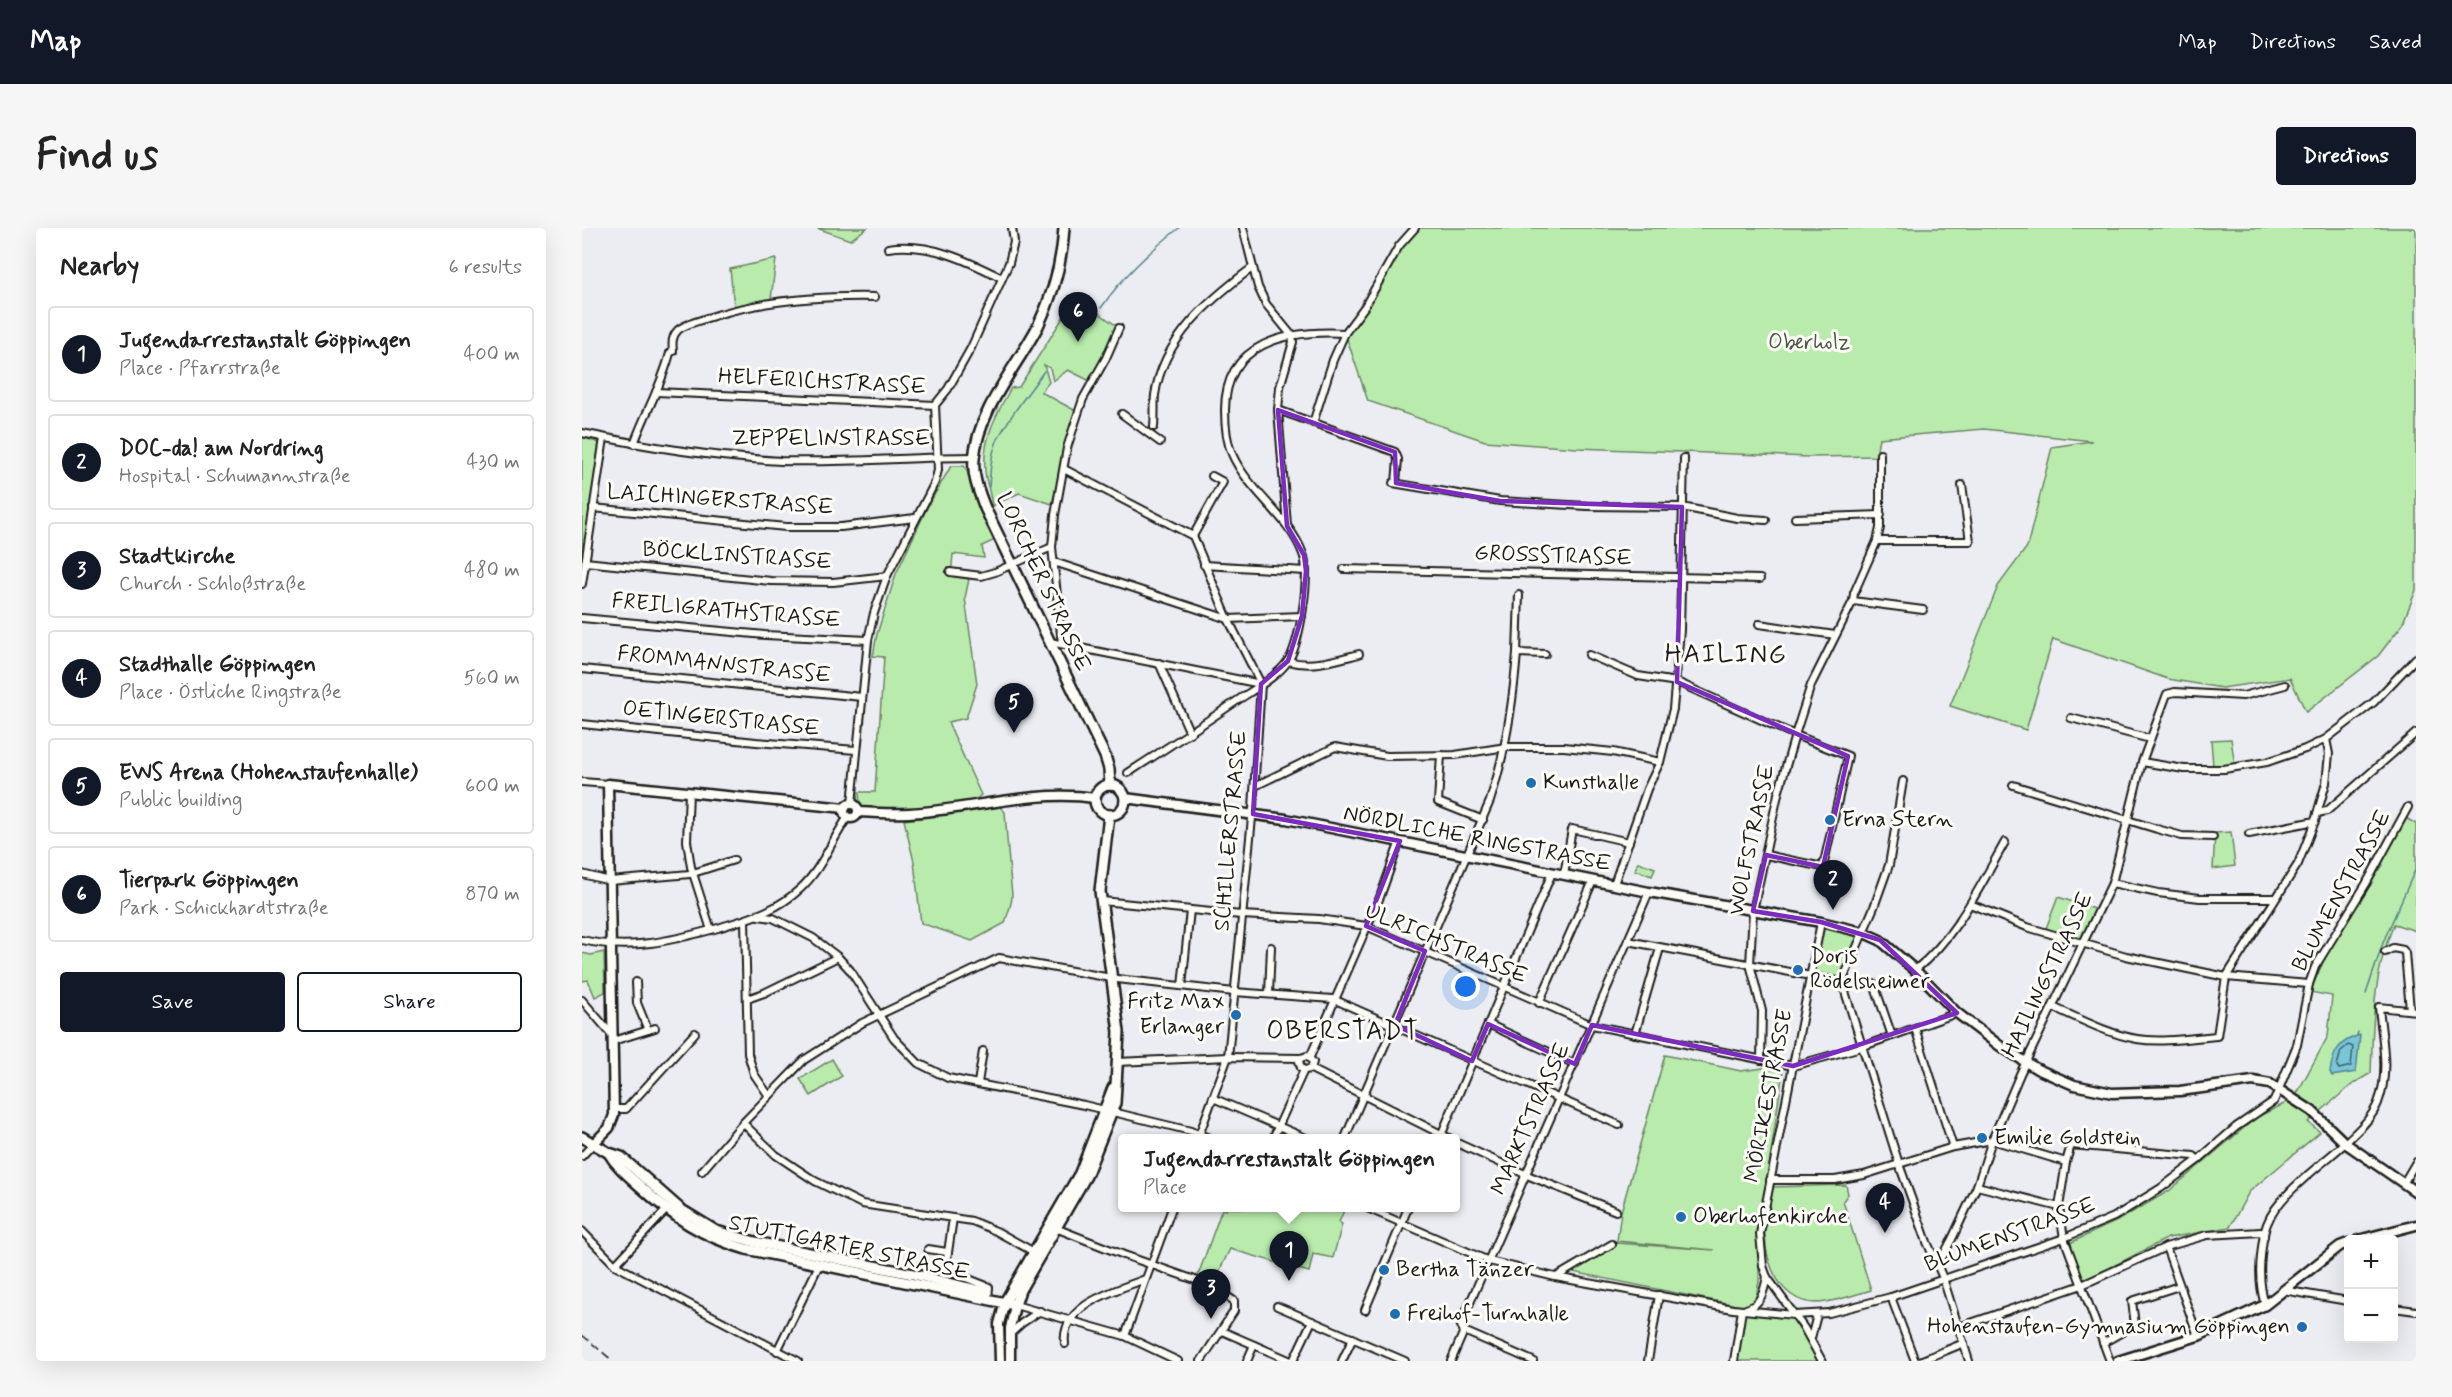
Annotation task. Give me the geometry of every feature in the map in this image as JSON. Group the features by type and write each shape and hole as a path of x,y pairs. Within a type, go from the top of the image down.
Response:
{"main road":[{"name":"LORCHER STRASSE","path":"1064,228 1058,270 1038,326 990,409 981,429 974,457 976,485 1105,756 1110,785"},
{"path":"1110,785 1118,787 1125,798 1122,808 1109,815 1100,811 1095,798 1098,790 1110,785"},
{"path":"1010,1303 1034,1252 1086,1176 1117,1092 1115,1080 1119,1032 1100,891 1109,815"},
{"name":"STUTTGARTER STRASSE","path":"582,1137 609,1153 616,1165 669,1207 688,1226 720,1242 820,1260 989,1296 1010,1303"},
{"path":"1010,1303 1020,1290 1053,1226"}],"street":[{"path":"935,405 948,389 971,348 1012,255 1014,242 1011,228"},
{"path":"1243,228 1252,268 1266,304 1293,336 1280,387 1278,410 1287,526"},
{"path":"1314,423 1333,360 1347,331 1399,246 1415,228"},
{"path":"888,248 908,246 939,251 969,261 1002,278"},
{"path":"1154,427 1155,396 1159,379 1177,339 1218,294 1252,268"},
{"path":"634,444 663,379 670,353 673,351 672,340 677,331 722,313 762,305 812,298 875,297"},
{"path":"1062,644 1052,547 1055,515 1067,448 1083,399 1106,358 1119,328"},
{"path":"1128,773 1261,684 1288,661 1302,616 1306,571 1304,555 1287,526 1233,456 1227,438 1225,397 1231,378 1242,358 1262,345 1293,336 1347,331"},
{"name":"HELFERICHSTRASSE","path":"656,392 935,405 938,457 935,483 887,576 868,640 848,806"},
{"path":"1278,410 1395,452 1398,459 1395,483 1500,501 1587,506 1682,507 1737,518 1766,520"},
{"path":"1122,414 1160,442"},
{"name":"ZEPPELINSTRASSE","path":"582,433 634,444 729,458 784,461 974,457"},
{"path":"582,584 604,438"},
{"name":"WOLFSTRASSE","path":"1761,1060 1762,1011 1750,964 1753,911 1777,800 1794,735 1811,685 1853,601 1854,593 1877,541 1881,515 1880,454"},
{"path":"1614,884 1647,789 1660,762 1677,682 1684,458"},
{"path":"1064,468 1193,536 1228,619 1261,684"},
{"path":"1193,536 1222,482 1212,476"},
{"path":"1877,541 1970,541 1962,485"},
{"name":"LAICHINGERSTRASSE","path":"593,508 786,527 841,527 915,518"},
{"path":"1795,518 1881,515"},
{"path":"950,572 981,576 1052,547"},
{"name":"BÖCKLINSTRASSE","path":"585,562 771,581 833,582 887,576"},
{"path":"1054,562 1228,619 1302,616"},
{"path":"1204,565 1306,571"},
{"name":"GROSSSTRASSE","path":"1344,569 1760,579"},
{"path":"1347,1134 1483,820 1506,747 1512,713 1519,595"},
{"path":"1853,601 1923,610"},
{"name":"FREILIGRATHSTRASSE","path":"582,618 765,634 868,640"},
{"path":"1759,624 1835,635"},
{"path":"1050,642 1261,684"},
{"path":"1517,653 1545,654"},
{"path":"1288,661 1313,665 1359,654"},
{"path":"1589,655 1638,676 1677,682 1794,735 1848,756 1823,867 1766,855"},
{"path":"2142,762 2184,769 2224,769 2267,762 2326,739 2374,702 2416,658"},
{"path":"1159,663 1190,733"},
{"name":"FROMMANNSTRASSE","path":"582,669 862,697"},
{"name":"SCHILLERSTRASSE","path":"1199,1134 1228,1057 1255,786 1261,684"},
{"name":"HAILINGSTRASSE","path":"1935,1260 1943,1256 1977,1186 1992,1140 2025,1063 2112,883 2142,762 2167,694 2184,692 2243,696 2285,685"},
{"path":"2071,718 2150,739"},
{"name":"OETINGERSTRASSE","path":"582,724 856,750"},
{"path":"2317,813 2327,811 2416,733"},
{"path":"2053,1007 2095,1026 2137,1039 2171,1040 2217,1036 2226,977 2274,898 2298,864 2315,821 2326,783 2329,754 2326,739"},
{"path":"1255,786 1335,747 1382,756 1441,755 1506,747 1589,748 1660,762"},
{"path":"1441,755 1438,802 1483,820"},
{"path":"1903,781 1889,865 1842,982 1899,1164 1943,1278 1969,1361"},
{"path":"582,782 848,806 857,807 858,812"},
{"path":"582,1156 609,1128 614,1109 608,784"},
{"path":"2013,785 2128,822 2181,836 2213,837"},
{"path":"689,792 687,841 693,873 711,930"},
{"path":"858,812 911,813 1063,795 1095,798"},
{"name":"NÖRDLICHE RINGSTRASSE","path":"1125,798 1252,814 1650,892 1821,922 1862,932 1880,940 1915,970 1957,1013 2025,1063 2074,1085 2112,1093 2180,1091 2262,1081 2279,1089 2312,1111 2344,1143 2416,1192"},
{"path":"848,806 845,814 848,817"},
{"name":"BLUMENSTRASSE","path":"1376,1212 1489,1261 1555,1277 1742,1310 1794,1316 1817,1315 1891,1297 2064,1238 2114,1217 2161,1188 2236,1127 2274,1101 2297,1045 2309,984 2315,967 2366,884 2408,807"},
{"path":"848,817 855,817 858,812"},
{"path":"582,940 611,945 665,942 769,912 800,890 818,870 848,817"},
{"path":"2249,834 2315,821"},
{"path":"1564,875 1572,829 1629,843"},
{"path":"1310,1057 1400,842"},
{"path":"1915,970 1929,959 1961,920 2005,842"},
{"path":"582,874 610,881 693,873 734,860"},
{"path":"1441,1134 1552,873"},
{"path":"1539,1003 1593,881"},
{"path":"2112,883 2196,898 2274,898"},
{"name":"MARKTSTRASSE","path":"1451,1361 1464,1331 1461,1324 1650,892"},
{"name":"ULRICHSTRASSE","path":"1102,901 1241,915 1319,919 1366,926 1592,1025 1793,1066"},
{"path":"1970,904 2027,927 2126,956 2226,977 2309,984"},
{"path":"1182,986 1190,910"},
{"path":"758,916 773,918 813,938 838,957 850,970 894,1038 918,1064 948,1078 1109,1112 1191,1134"},
{"path":"745,920 750,1065 769,1096"},
{"name":"MÖRIKESTRASSE","path":"1821,922 1760,1234 1763,1266 1767,1277 1810,1338 1822,1361"},
{"path":"1628,941 1842,982"},
{"path":"1269,994 1271,946"},
{"path":"1635,1034 1660,948"},
{"path":"2265,1305 2259,1287 2267,1222 2277,1206 2363,1126 2378,1104 2384,1068 2384,1039 2379,1007 2413,1011 2405,953 2403,950 2393,948 2385,952"},
{"path":"747,999 838,957"},
{"path":"702,1171 743,1123 804,1060 862,1023 999,958 1113,978 1234,992 1333,999 1619,1125"},
{"path":"636,982 637,1003 648,1030"},
{"path":"1874,984 1892,1036"},
{"path":"582,1000 613,1038"},
{"path":"1793,1066 1861,1047 1957,1013"},
{"path":"1488,1024 1575,1064"},
{"path":"613,1038 655,1028"},
{"path":"1915,1028 1953,1147"},
{"path":"614,1109 626,1109 694,1033"},
{"path":"978,1083 983,1051"},
{"path":"1118,1062 1228,1057 1310,1057"},
{"path":"1275,1134 1307,1069 1313,1062 1310,1057"},
{"path":"1300,1058 1299,1065 1434,1134"},
{"path":"1213,1098 1297,1134"},
{"path":"743,1123 776,1155 815,1181 844,1195 867,1205 972,1221 1034,1252"},
{"path":"1770,1180 1835,1180 1899,1164 1953,1147 1992,1140 2066,1162"},
{"path":"1460,1144 1527,1175 1616,1211"},
{"path":"2110,1361 2064,1238 2059,1207 2071,1145 2194,1156 2198,1160"},
{"path":"2403,1184 2416,1162"},
{"path":"1977,1186 2059,1207"},
{"path":"615,1265 669,1207"},
{"path":"1125,1336 1170,1212"},
{"path":"1365,1310 1406,1212"},
{"path":"953,1218 946,1252 946,1266 951,1272 989,1287 989,1296"},
{"path":"1053,1226 1150,1265 1209,1285 1234,1301 1234,1311 1201,1361"},
{"path":"2376,1235 2416,1226"},
{"path":"582,1230 615,1265 798,1361"},
{"path":"1959,1327 2082,1285 2166,1247 2207,1235 2261,1232 2264,1236"},
{"path":"1555,1277 1612,1244"},
{"path":"2118,1361 2198,1335 2265,1305 2344,1245"},
{"path":"2166,1247 2198,1335"},
{"path":"928,1249 946,1252"},
{"path":"777,1351 820,1260"},
{"path":"1734,1361 1742,1310 1756,1305 1763,1293 1767,1277"},
{"path":"1065,1344 1064,1333 1069,1319 1078,1309 1145,1279"},
{"path":"2103,1343 2135,1325 2132,1301 2179,1286"},
{"path":"2283,1290 2344,1300"},
{"path":"1648,1361 1659,1295"},
{"path":"1891,1297 1915,1361"},
{"path":"1010,1303 1125,1336 1178,1361"},
{"path":"1010,1303 1010,1361"},
{"path":"1000,1361 999,1324 1010,1303"},
{"path":"1277,1306 1353,1338 1388,1358 1406,1361"},
{"path":"2398,1309 2416,1311"},
{"path":"1009,1335 1040,1311"},
{"path":"1810,1338 1817,1315"},
{"path":"1222,1331 1292,1361 1312,1321"},
{"path":"1464,1331 1533,1361"},
{"path":"1342,1361 1353,1338"},
{"path":"1920,1361 1964,1343"},
{"path":"1247,1361 1254,1345"}],"highlighted area":[{"path":"1278,410 1395,452 1396,483 1500,501 1682,507 1677,682 1848,756 1823,867 1766,855 1753,911 1821,922 1880,940 1957,1013 1793,1066 1592,1025 1575,1064 1488,1024 1472,1061 1395,1025 1425,951 1366,926 1400,841 1253,814 1261,684 1288,661 1302,616 1306,571 1304,555 1287,526"}],"green space":[{"path":"817,228 867,228 850,240"},
{"name":"Oberholz","path":"1416,228 2416,228 2416,590 2402,625 2378,656 2306,712 2290,678 2222,688 2168,679 2053,639 2026,730 1950,706 1998,586 2027,547 2052,447 2092,441 1984,429 1879,438 1876,456 1810,457 1577,448 1485,441 1368,401 1345,333 1399,246"},
{"path":"776,259 771,299 734,306 730,269"},
{"path":"1076,297 1117,326 1090,381 1068,370 1053,381 1050,368 1044,365 1049,382 1041,392 1076,411 1052,504 1019,493 992,506 986,478 985,454 994,420 1011,388 1019,387"},
{"path":"582,437 599,443 582,567"},
{"path":"951,466 964,466 995,540 982,546 984,558 953,554 951,576 969,579 965,598 977,684 966,718 948,722 981,795 975,800 912,810 864,808 860,805 859,792 875,792 884,657 873,656 877,634 896,574 929,504"},
{"path":"2231,739 2235,766 2213,766 2211,740"},
{"path":"1000,807 1005,812 1012,894 1005,923 972,941 921,923 914,862 904,820"},
{"path":"2404,817 2416,824 2416,931 2394,924 2387,942 2375,997 2371,1073 2354,1083 2308,1122 2320,1132 2249,1192 2230,1227 2168,1238 2082,1282 2070,1243 2117,1221 2169,1191 2257,1117 2284,1104 2296,1095 2328,1036 2332,996 2310,992 2327,953 2370,881 2383,865 2379,863"},
{"path":"2231,832 2235,866 2213,869 2215,833"},
{"path":"1638,862 1655,868 1652,876 1635,870"},
{"path":"2058,897 2097,910 2083,942 2045,931"},
{"path":"1823,926 1859,933 1841,979 1815,973"},
{"path":"604,952 605,992 595,997 588,980 582,981 582,953 591,955"},
{"path":"1665,1055 1741,1071 1763,1068 1783,1071 1759,1235 1759,1282 1755,1301 1745,1307 1568,1271 1617,1243 1714,1250 1617,1241 1621,1212"},
{"path":"832,1059 842,1076 811,1096 800,1079"},
{"path":"1846,1185 1848,1194 1843,1201 1871,1290 1826,1302 1812,1303 1800,1300 1781,1285 1767,1250 1765,1225 1773,1187"},
{"path":"1221,1212 1343,1212 1339,1222 1342,1224 1333,1258 1313,1254 1309,1272 1230,1249 1212,1286 1196,1281"},
{"path":"1742,1310 1794,1315 1822,1361 1734,1361"}],"water":[{"path":"2360,1035 2356,1072 2332,1076 2331,1065 2338,1048 2347,1040"}],"waterway":[{"path":"1101,308 1137,265 1179,228"},
{"path":"989,487 992,458 997,441 1044,371"},
{"path":"2366,994 2384,940 2416,868"}],"railway":[{"path":"582,1335 613,1361"}],"place":[{"name":"Tierpark Göppingen","path":"1078,342"},
{"name":"EWS Arena (Hohenstaufenhalle)","path":"1014,733"},
{"name":"Kunsthalle","path":"1531,783"},
{"name":"Erna Stern","path":"1830,820"},
{"name":"DOC-da! am Nordring","path":"1833,910"},
{"name":"Doris Rödelsheimer","path":"1798,970"},
{"name":"Fritz Max Erlanger","path":"1236,1015"},
{"name":"Emilie Goldstein","path":"1982,1138"},
{"name":"Oberhofenkirche","path":"1681,1217"},
{"name":"Stadthalle Göppingen","path":"1885,1233"},
{"name":"Bertha Tänzer","path":"1384,1270"},
{"name":"Jugendarrestanstalt Göppingen","path":"1289,1281"},
{"name":"Freihof-Turnhalle","path":"1395,1314"},
{"name":"Stadtkirche","path":"1211,1319"},
{"name":"Hohenstaufen-Gymnasium Göppingen","path":"2302,1327"}],"district":[{"name":"HAILING","path":"1726,655"},
{"name":"OBERSTADT","path":"1343,1032"}]}
